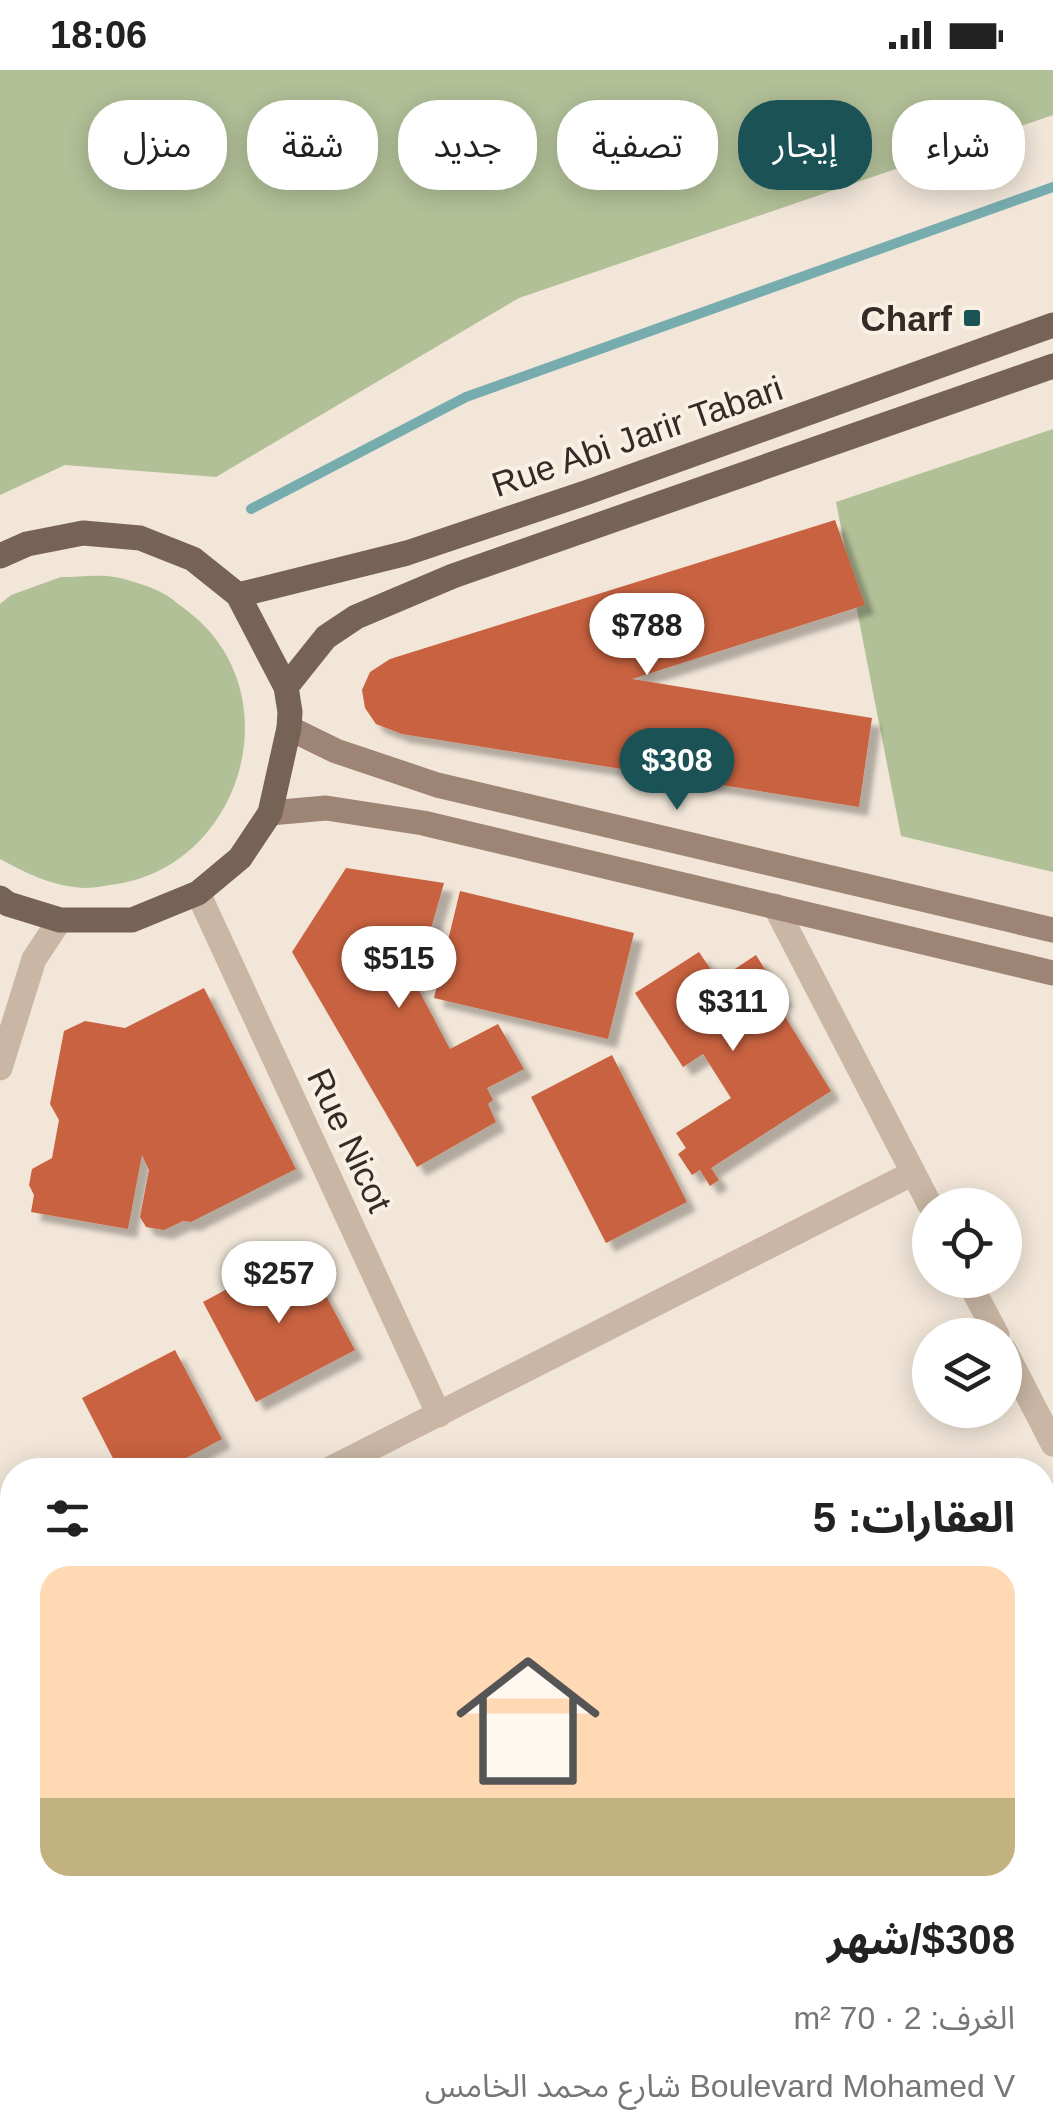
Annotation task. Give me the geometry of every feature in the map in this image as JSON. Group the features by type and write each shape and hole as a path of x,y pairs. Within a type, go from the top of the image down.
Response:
{"main road":[{"name":"Rue Abi Jarir Tabari","path":"238,595 425,546 588,492 1053,325"},
{"name":"Rue Abi Jarir Tabari","path":"286,687 326,637 356,617 453,576 1053,366"},
{"path":"0,556 27,544 83,532 140,538 193,560 238,595 286,687 290,712 270,814 240,858 198,893 132,920 60,920 0,898"},
{"path":"289,728 336,751 437,784 1053,930"},
{"path":"270,814 326,808 423,822 1053,973"}],"street":[{"name":"Rue Nicot","path":"198,893 439,1415"},
{"path":"775,906 921,1188"},
{"path":"0,1068 34,959 60,920"},
{"path":"352,1458 914,1173"},
{"path":"1022,1384 1053,1444"}],"green space":[{"path":"0,70 1053,70 1053,115 1025,125 1025,100 892,100 892,170 872,177 872,100 738,100 738,190 834,190 519,298 216,477 65,465 0,495"},
{"path":"1053,429 1053,872 901,836 836,502"},
{"path":"61,577 127,580 161,592 190,613 221,647 239,686 245,729 239,771 222,811 196,844 160,870 94,888 52,882 0,859 0,604 11,595"}],"building":[{"path":"835,520 865,605 632,679 872,718 859,807 402,734 376,724 365,708 362,690 370,672 390,659"},
{"path":"346,868 444,883 423,957 407,968 450,1049 498,1024 524,1069 487,1088 493,1100 488,1104 496,1122 417,1167 292,952"},
{"path":"460,891 634,933 608,1039 434,998"},
{"path":"699,952 718,980 756,955 783,998 776,1002 831,1091 711,1168 719,1180 710,1186 700,1170 692,1175 678,1154 686,1148 676,1133 731,1098 703,1054 683,1067 635,993"},
{"path":"204,988 296,1169 191,1222 183,1221 164,1230 146,1227 140,1217 149,1170 142,1155 128,1229 31,1212 32,1169 52,1158 59,1120 50,1104 64,1031 85,1021 125,1028"},
{"path":"612,1055 687,1202 606,1243 531,1097"},
{"path":"301,1249 355,1350 256,1402 203,1302"},
{"path":"175,1350 222,1439 186,1458 113,1458 82,1398"}],"waterway":[{"path":"251,509 466,397 1053,187"}],"place":[{"name":"Charf","path":"972,318"}]}
